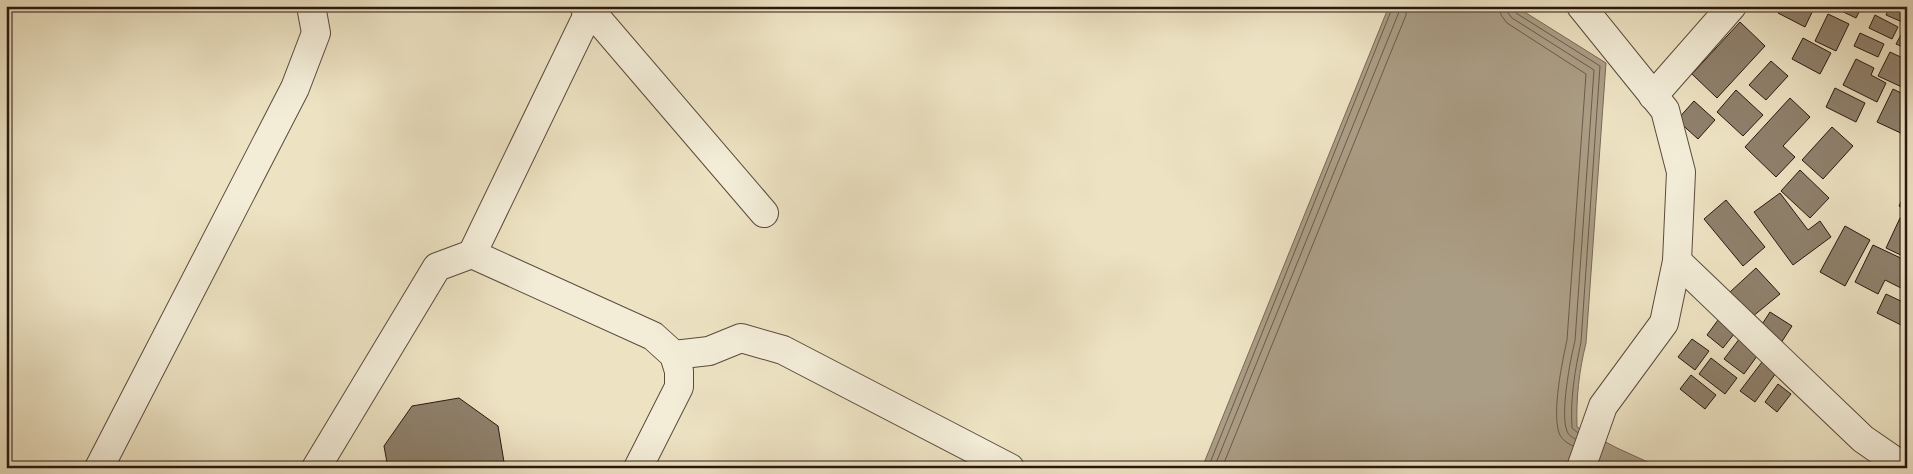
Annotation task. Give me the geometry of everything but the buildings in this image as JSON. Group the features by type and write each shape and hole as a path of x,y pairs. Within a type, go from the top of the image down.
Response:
{"street":[{"path":"99,468 295,88 316,33 311,6"},
{"path":"1581,6 1665,110 1681,172 1677,261 1664,323 1602,406 1581,468"},
{"path":"1653,96 1732,6"},
{"path":"316,468 437,267 472,254 587,8 764,213"},
{"path":"472,254 653,336 674,355 679,371 679,387 638,468"},
{"path":"1677,261 1863,439 1905,468"},
{"path":"674,355 709,351 741,338 782,350 1010,468"}],"water":[{"path":"1389,6 1515,6 1606,63 1586,343 1578,385 1577,427 1661,468 1202,468"}]}
